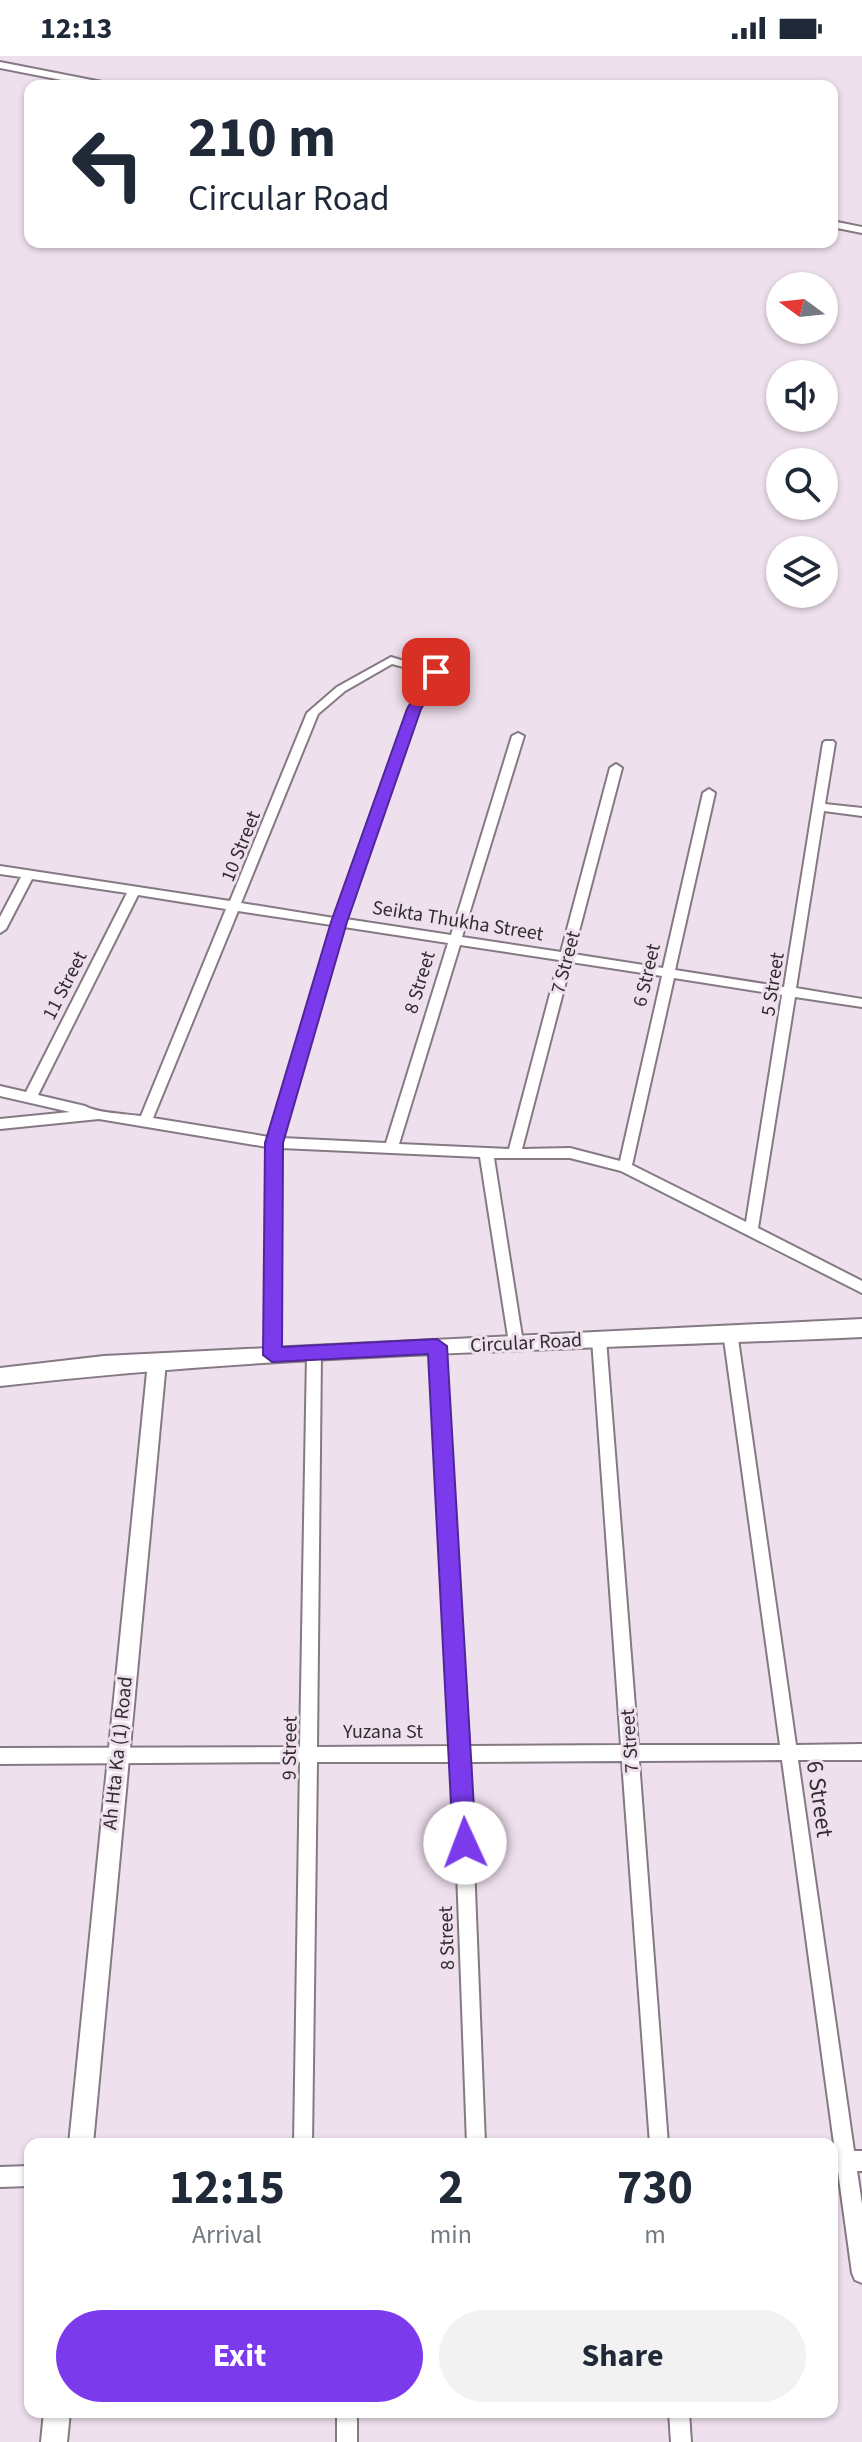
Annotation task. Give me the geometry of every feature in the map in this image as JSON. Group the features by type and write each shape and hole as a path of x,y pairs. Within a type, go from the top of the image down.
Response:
{"main road":[{"name":"Circular Road","path":"0,1377 272,1355 862,1328"}],"street":[{"path":"0,65 76,80"},
{"path":"838,225 862,230"},
{"name":"10 Street","path":"145,1122 313,713 341,689 391,660 436,672 414,709 339,922"},
{"name":"8 Street","path":"391,1149 518,736"},
{"name":"5 Street","path":"751,1231 792,992 829,743"},
{"name":"7 Street","path":"514,1154 616,768"},
{"name":"6 Street","path":"625,1167 709,793"},
{"path":"819,807 862,812"},
{"name":"Seikta Thukha Street","path":"0,870 862,1003"},
{"path":"0,929 29,874"},
{"name":"11 Street","path":"30,1098 134,891"},
{"path":"272,1355 274,1143 339,922"},
{"path":"0,1091 99,1114 274,1143 514,1154 570,1153 625,1167 862,1287"},
{"path":"0,1124 99,1114"},
{"path":"486,1153 516,1343"},
{"name":"6 Street","path":"730,1332 862,2273"},
{"name":"7 Street","path":"599,1339 659,2138"},
{"name":"8 Street","path":"437,1346 461,1753 476,2138"},
{"name":"9 Street","path":"303,2138 311,1753 314,1353"},
{"name":"Ah Hta Ka (1) Road","path":"82,2138 116,1753 157,1362"},
{"name":"Yuzana St","path":"0,1756 116,1753 862,1752"},
{"path":"0,2177 24,2176"},
{"path":"54,2442 56,2418"},
{"path":"347,2418 347,2442"},
{"path":"679,2418 681,2442"}],"route":[{"path":"436,672 414,709 339,922 274,1143 272,1355 437,1346 465,1843"}]}
